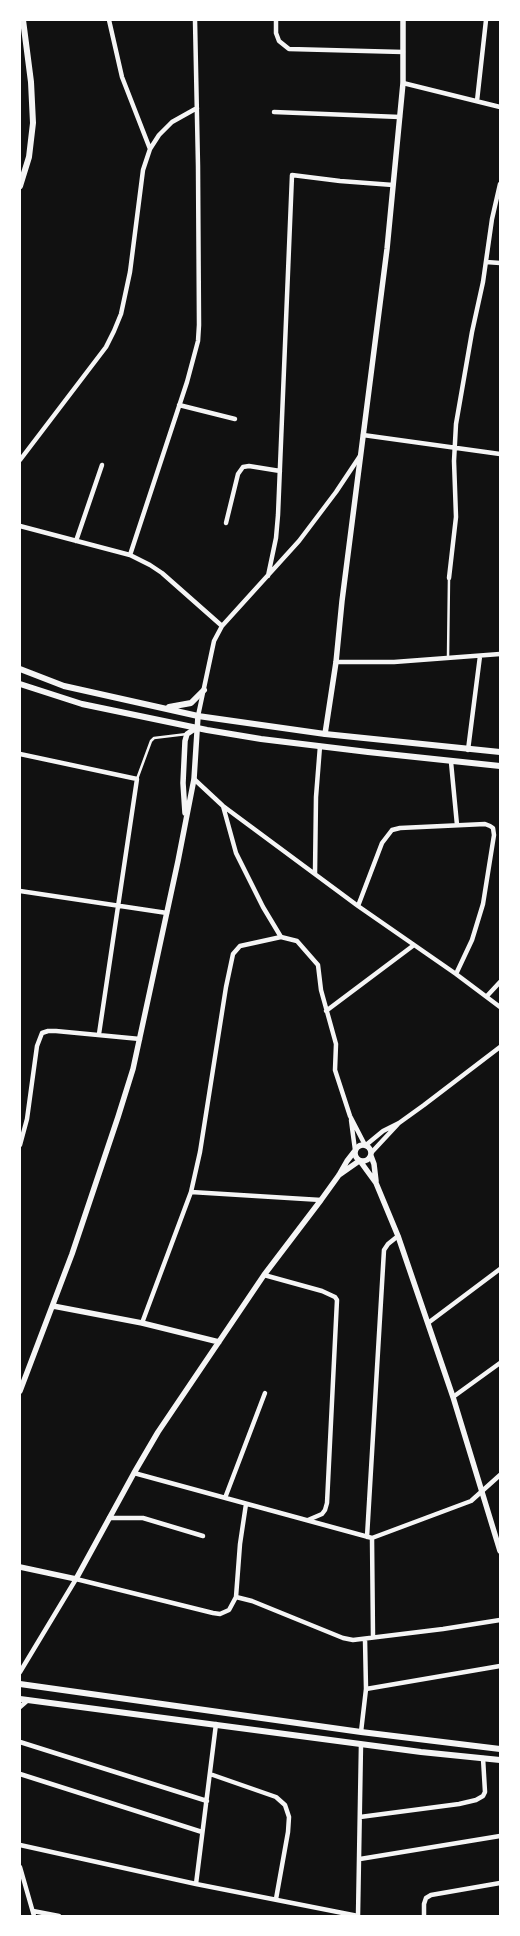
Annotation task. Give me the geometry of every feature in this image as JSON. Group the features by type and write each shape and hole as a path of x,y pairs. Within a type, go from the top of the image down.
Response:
{"main road":[{"path":"20,186 29,157 33,128 23,20"},
{"path":"20,669 64,686 198,716 326,734 500,752"},
{"path":"20,684 82,704 196,728 261,739 413,758 500,766"},
{"path":"162,708 191,702 204,690"},
{"path":"413,758 414,744"},
{"path":"20,1684 361,1732 500,1749"},
{"path":"20,1699 361,1744 500,1760"}],"street":[{"path":"109,20 122,77 150,149"},
{"path":"130,555 195,355 199,324 195,20"},
{"path":"276,20 276,33 279,41 289,49 403,52"},
{"path":"326,734 336,662 340,610 381,307 403,83 403,20"},
{"path":"476,100 486,20"},
{"path":"403,83 500,107"},
{"path":"20,460 106,347 121,314 130,272 143,170 150,149 159,135 172,122 197,108"},
{"path":"274,112 400,117"},
{"path":"268,576 276,538 292,175 393,185"},
{"path":"449,578 456,517 454,449 458,412 500,184"},
{"path":"486,262 500,263"},
{"path":"179,405 234,419"},
{"path":"363,435 500,454"},
{"path":"20,1390 53,1306 118,1117 140,1039 194,779 196,728 214,641 222,626 289,553 362,453"},
{"path":"76,541 102,465"},
{"path":"226,523 238,474 243,467 249,466 280,471"},
{"path":"20,526 130,555 150,565 162,574 222,626"},
{"path":"336,662 394,662 500,654"},
{"path":"468,750 480,656"},
{"path":"186,820 183,783 185,741 187,734 196,728"},
{"path":"315,873 316,796 320,746"},
{"path":"20,754 137,779 99,1034"},
{"path":"451,762 457,826"},
{"path":"194,779 223,806 358,906 500,1007"},
{"path":"223,806 239,860 281,937"},
{"path":"358,906 382,843 392,830 485,824 493,828 494,835 483,904 472,940 456,974"},
{"path":"20,891 167,913"},
{"path":"142,1324 191,1192 202,1143 226,987 233,954 240,946 281,937 297,941 318,965 326,1011 336,1044 335,1070 350,1116 354,1155 376,1183 398,1236 452,1397 500,1551"},
{"path":"326,1011 414,945"},
{"path":"487,996 500,982"},
{"path":"20,1145 27,1119 37,1046 42,1033 56,1031 140,1039"},
{"path":"20,1672 76,1579 134,1473 218,1342 264,1275 339,1175 346,1160 358,1146 366,1145 383,1131 399,1123 500,1047"},
{"path":"350,1116 371,1155 376,1183"},
{"path":"339,1175 360,1161 366,1161 399,1123"},
{"path":"191,1192 321,1200"},
{"path":"373,1637 369,1538 384,1250 398,1236"},
{"path":"428,1323 500,1269"},
{"path":"264,1275 322,1291 335,1297 337,1300 327,1503 322,1514 306,1520"},
{"path":"53,1306 218,1342"},
{"path":"452,1397 500,1363"},
{"path":"225,1498 265,1392"},
{"path":"134,1473 369,1538 471,1502 500,1475"},
{"path":"20,1567 220,1614 229,1610 236,1597 240,1544 246,1504"},
{"path":"109,1518 143,1518 203,1536"},
{"path":"236,1597 344,1638 365,1639 500,1620"},
{"path":"361,1732 366,1689 365,1639"},
{"path":"366,1689 500,1666"},
{"path":"20,1708 28,1700"},
{"path":"196,1884 216,1724"},
{"path":"20,1742 207,1801"},
{"path":"20,1845 196,1884 276,1898 358,1916 361,1744"},
{"path":"360,1817 476,1800 483,1796 485,1792 483,1758"},
{"path":"20,1774 202,1832"},
{"path":"210,1774 276,1797 286,1805 289,1817 288,1832 276,1898"},
{"path":"360,1859 500,1836"},
{"path":"20,1867 33,1913 60,1916"},
{"path":"424,1916 424,1904 426,1898 431,1895 500,1883"}],"lane":[{"path":"448,658 449,578"},
{"path":"137,779 150,741 154,738 187,734"}]}
